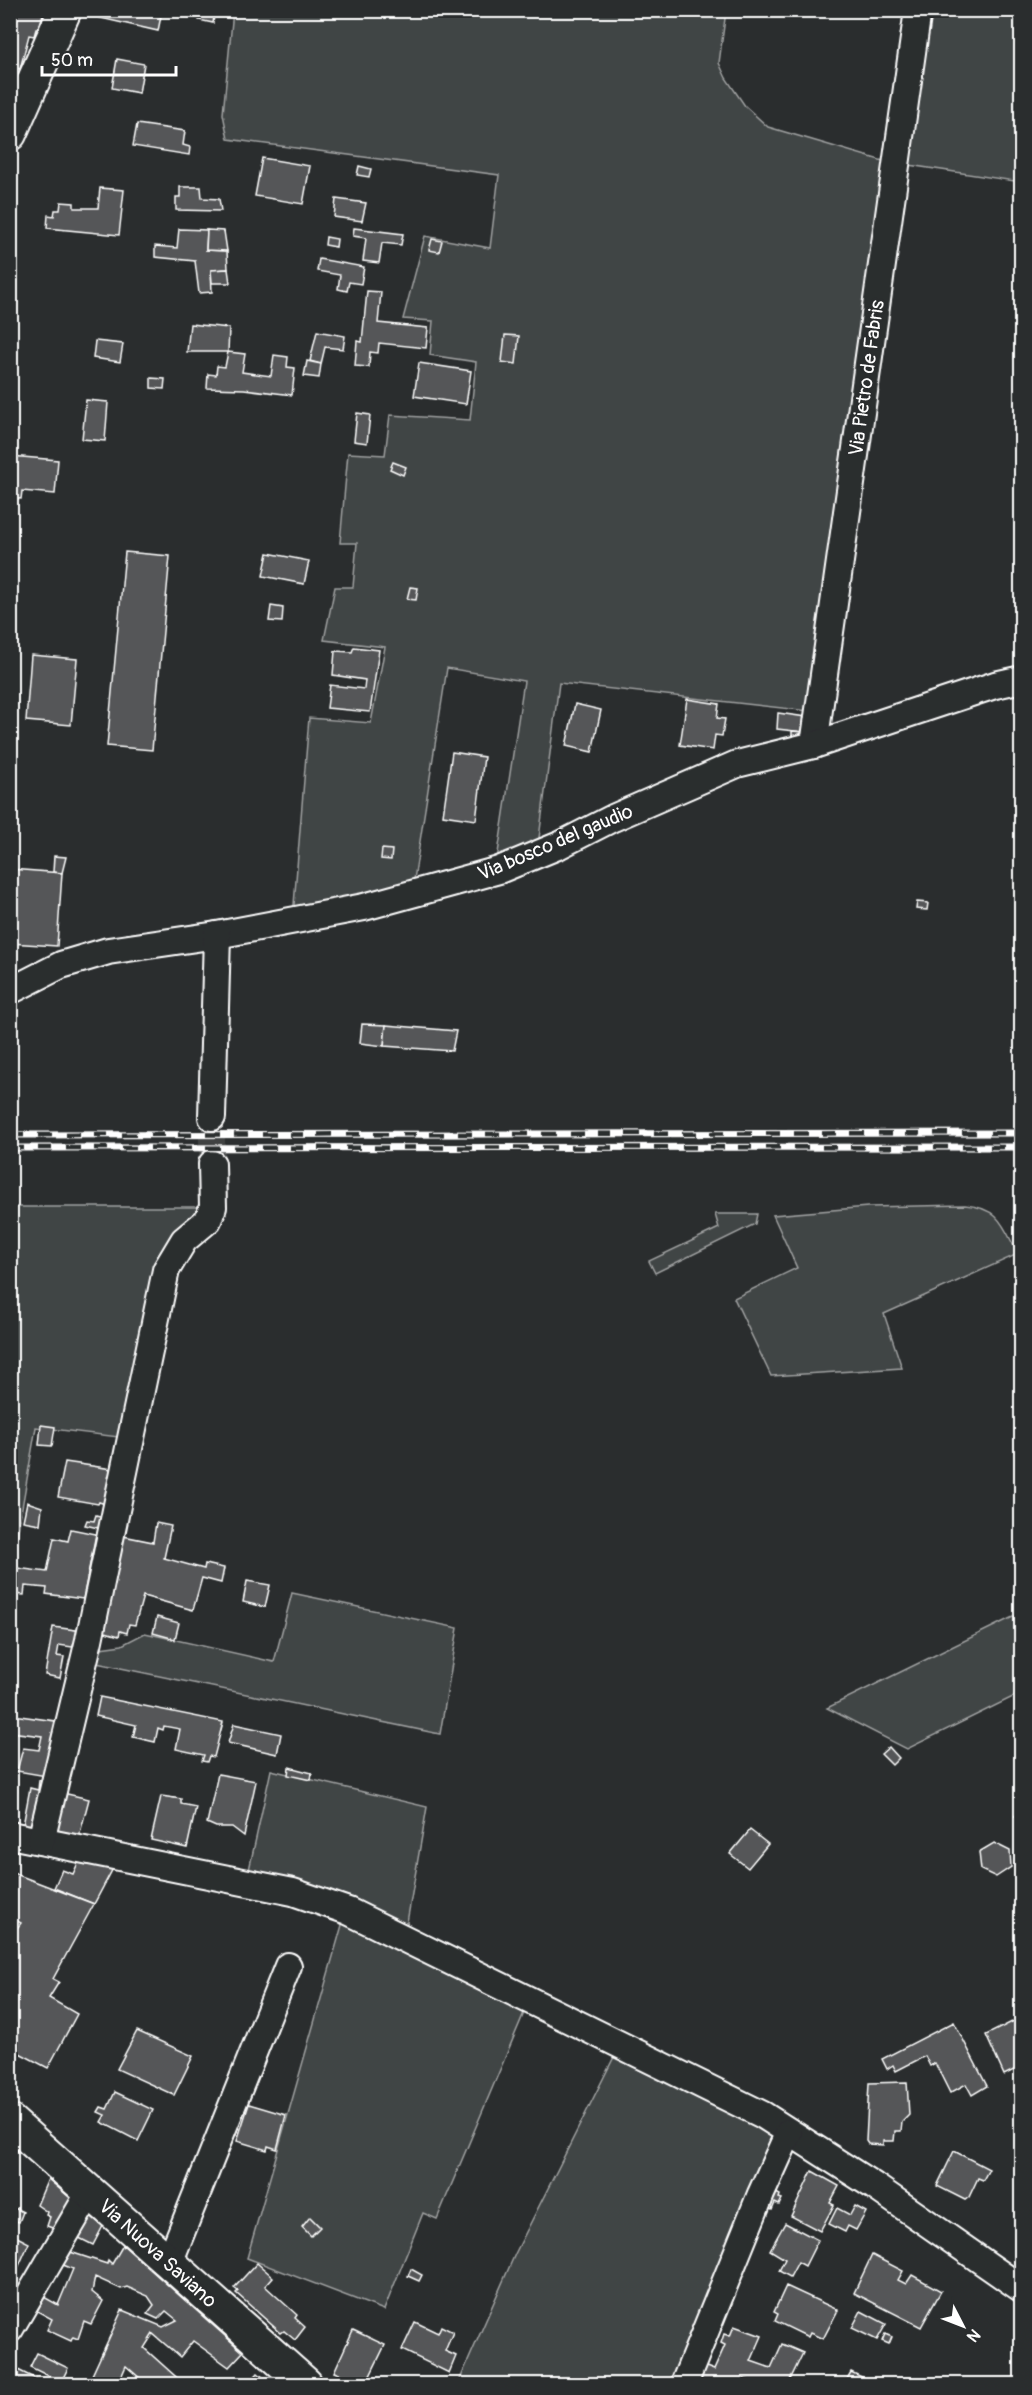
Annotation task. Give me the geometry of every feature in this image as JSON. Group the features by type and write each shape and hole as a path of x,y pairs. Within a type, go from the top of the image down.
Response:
{"main road":[{"path":"10,134 65,10"},
{"name":"Via Nuova Saviano","path":"10,2121 306,2385"}],"street":[{"name":"Via Pietro de Fabris","path":"814,745 918,10"},
{"name":"Via bosco del gaudio","path":"10,991 61,965 108,951 217,935 364,907 498,870 560,845 613,818 737,764 814,745 994,685 1022,679"},
{"path":"212,1117 217,935"},
{"path":"41,1841 89,1640 166,1270 184,1240 208,1220 213,1207 212,1164"},
{"path":"10,1835 293,1892 348,1911 763,2115 874,2186 1022,2289"},
{"path":"169,2263 288,1966"},
{"path":"684,2385 761,2194 789,2132"},
{"path":"10,2329 90,2192"}],"shaded area":[{"path":"233,11 726,11 719,63 745,106 768,127 890,163 860,370 834,513 809,711 559,683 538,846 497,860 524,681 447,668 413,886 301,912 294,905 309,718 371,723 385,647 324,640 335,587 353,587 357,543 340,543 348,453 385,455 390,415 470,420 476,362 430,355 433,321 403,319 425,236 490,248 499,175 228,139 223,114"},
{"path":"928,11 1021,11 1021,182 909,165"},
{"path":"965,1205 993,1214 1004,1227 1018,1254 884,1314 902,1368 771,1376 734,1298 797,1268 773,1215 868,1207"},
{"path":"11,1207 201,1207 198,1214 182,1227 127,1438 36,1427 11,1571"},
{"path":"715,1214 757,1214 755,1224 655,1273 649,1261 719,1228"},
{"path":"292,1593 458,1628 440,1734 87,1661 100,1648 122,1645 145,1633 274,1662"},
{"path":"1021,1613 1021,1693 907,1749 827,1708"},
{"path":"271,1770 427,1807 406,1928 284,1879 249,1870"},
{"path":"344,1918 526,2008 437,2219 423,2213 384,2310 247,2258"},
{"path":"616,2053 783,2135 680,2384 458,2384 515,2254"}],"building":[{"path":"13,10 44,10 39,29 36,29 34,36 29,35 20,69 10,67 10,18"},
{"path":"84,10 94,10 92,16 83,14"},
{"path":"94,10 137,10 161,16 158,31 92,16"},
{"path":"201,10 215,10 213,23 199,20"},
{"path":"117,59 144,64 139,93 112,88"},
{"path":"137,124 185,131 183,145 190,147 189,155 133,146"},
{"path":"262,158 310,166 303,204 255,196"},
{"path":"359,166 371,169 369,177 357,175"},
{"path":"180,187 201,187 202,198 219,199 221,211 176,210 176,197 180,197"},
{"path":"100,188 124,190 119,235 47,228 48,215 54,216 55,210 60,210 61,202 74,203 74,208 98,208"},
{"path":"336,199 366,203 362,221 334,217"},
{"path":"354,228 403,234 401,245 382,243 379,263 363,261 366,238 353,236"},
{"path":"179,229 207,230 206,250 227,251 228,269 211,270 212,292 199,293 195,261 155,257 155,246 177,248"},
{"path":"207,230 224,231 227,251 206,250"},
{"path":"326,237 337,239 336,247 325,245"},
{"path":"432,239 442,241 439,252 429,250"},
{"path":"319,259 364,267 361,284 349,282 347,291 338,289 340,275 317,271"},
{"path":"228,269 230,283 212,283 211,270"},
{"path":"367,291 381,292 378,323 428,328 426,348 379,343 378,353 370,352 369,367 355,366 357,341 362,342"},
{"path":"190,324 229,328 228,352 187,352"},
{"path":"317,331 345,336 343,349 325,347 321,364 310,361"},
{"path":"505,335 519,336 516,364 502,362"},
{"path":"95,341 123,344 120,362 93,358"},
{"path":"228,352 245,354 242,372 271,376 274,355 288,357 287,367 295,368 292,395 244,389 207,388 208,374 216,375 217,366 225,367"},
{"path":"307,361 321,364 319,378 304,376"},
{"path":"419,363 471,371 466,404 414,396"},
{"path":"151,378 165,379 164,389 151,388"},
{"path":"86,400 108,402 105,441 82,439"},
{"path":"357,413 370,415 367,443 354,441"},
{"path":"10,456 58,460 55,494 22,491 21,499 11,498"},
{"path":"393,462 406,467 403,475 390,469"},
{"path":"125,552 170,556 152,750 107,746"},
{"path":"268,553 309,561 304,584 263,576"},
{"path":"410,587 418,588 416,600 407,599"},
{"path":"271,606 283,608 282,622 269,621"},
{"path":"354,647 379,650 370,712 327,708 330,685 364,689 365,680 333,675 335,651 352,652"},
{"path":"31,655 77,659 71,725 26,721"},
{"path":"687,699 719,704 717,718 725,719 722,736 715,735 713,750 680,745"},
{"path":"575,704 601,710 592,752 566,746"},
{"path":"778,713 806,717 804,732 777,729"},
{"path":"792,731 804,732 802,742 792,738"},
{"path":"452,752 484,757 476,820 443,815"},
{"path":"382,849 392,850 391,860 381,859"},
{"path":"54,856 66,857 62,873 53,872"},
{"path":"10,869 62,873 57,946 10,943"},
{"path":"917,902 928,903 927,910 916,909"},
{"path":"362,1024 386,1025 384,1046 360,1043"},
{"path":"386,1025 456,1031 452,1051 384,1046"},
{"path":"41,1425 55,1427 52,1446 39,1445"},
{"path":"65,1462 112,1469 105,1504 58,1497"},
{"path":"27,1502 42,1507 40,1524 23,1521"},
{"path":"96,1515 107,1518 107,1530 85,1525 87,1520 94,1521"},
{"path":"156,1523 171,1526 164,1558 204,1569 205,1564 224,1568 221,1583 202,1578 193,1610 143,1596 135,1625 129,1624 127,1633 120,1631 119,1636 102,1631 123,1536 153,1542"},
{"path":"71,1529 96,1534 83,1599 46,1594 47,1588 25,1586 24,1595 13,1594 17,1568 47,1572 54,1538 68,1541"},
{"path":"247,1581 270,1585 265,1607 243,1602"},
{"path":"157,1617 179,1623 175,1639 153,1633"},
{"path":"53,1627 83,1631 79,1648 59,1645 57,1656 64,1657 60,1678 45,1675"},
{"path":"100,1697 223,1722 214,1757 209,1756 207,1762 202,1761 204,1755 176,1749 180,1729 164,1726 163,1730 158,1728 155,1742 133,1737 136,1725 96,1716"},
{"path":"13,1715 62,1722 52,1777 17,1771 23,1748 39,1750 42,1736 10,1732"},
{"path":"234,1724 281,1734 277,1754 228,1743"},
{"path":"889,1747 899,1758 892,1765 881,1754"},
{"path":"289,1767 312,1773 311,1780 288,1775"},
{"path":"218,1774 256,1781 244,1836 232,1827 216,1827 207,1823"},
{"path":"39,1780 51,1783 42,1829 23,1826 30,1788 38,1790"},
{"path":"10,1788 17,1790 10,1817"},
{"path":"63,1793 89,1799 78,1841 53,1836"},
{"path":"161,1796 181,1799 181,1804 196,1807 187,1848 151,1840"},
{"path":"1022,1806 1022,1821 1015,1816"},
{"path":"750,1830 768,1844 748,1868 730,1854"},
{"path":"994,1843 1010,1851 1011,1867 996,1877 981,1870 979,1852"},
{"path":"83,1852 118,1859 94,1904 54,1888 62,1870 73,1874"},
{"path":"13,1873 94,1904 53,1979 59,1982 49,1998 77,2014 48,2068 10,2048 10,1937 21,1923 10,1917 10,1875"},
{"path":"1022,2017 1022,2066 1004,2075 986,2035"},
{"path":"954,2022 987,2086 972,2095 966,2084 950,2093 935,2063 930,2066 925,2056 896,2071 893,2065 887,2069 882,2059"},
{"path":"137,2031 193,2056 174,2095 117,2069"},
{"path":"907,2082 909,2115 902,2122 901,2131 895,2131 894,2141 883,2141 883,2145 868,2144 866,2141 869,2083"},
{"path":"115,2092 153,2110 138,2141 101,2122 105,2115 98,2112 101,2107 107,2109"},
{"path":"249,2104 286,2115 277,2149 268,2146 267,2150 237,2141"},
{"path":"954,2151 989,2169 983,2180 978,2178 969,2197 965,2200 937,2186"},
{"path":"812,2171 839,2186 830,2203 834,2205 820,2231 791,2216"},
{"path":"48,2179 75,2202 60,2231 47,2226 50,2217 37,2205"},
{"path":"769,2189 780,2195 779,2198 782,2199 779,2205 775,2203 772,2210 762,2205"},
{"path":"10,2206 23,2212 19,2222 10,2219"},
{"path":"855,2206 866,2212 856,2230 848,2226 845,2232 829,2224 837,2208 850,2215"},
{"path":"83,2210 103,2226 93,2245 69,2233"},
{"path":"310,2217 320,2227 311,2236 302,2227"},
{"path":"785,2223 818,2240 805,2266 798,2262 790,2277 779,2271 785,2259 770,2250"},
{"path":"15,2236 29,2243 10,2286 10,2245"},
{"path":"123,2245 243,2352 229,2367 193,2341 180,2357 153,2334 144,2348 184,2384 141,2384 143,2381 126,2366 118,2384 88,2384 122,2310 163,2327 177,2320 166,2311 158,2319 147,2314 154,2305 148,2296 127,2287 121,2289 95,2277 92,2292 103,2301 91,2324 84,2321 78,2339 73,2337 71,2341 47,2330 52,2319 37,2311 44,2297 58,2305 73,2269 56,2262 61,2249 107,2264 108,2260 112,2264"},
{"path":"872,2255 903,2271 898,2280 906,2284 912,2275 941,2291 921,2327 854,2293"},
{"path":"257,2263 273,2277 265,2286 297,2315 295,2318 305,2327 295,2340 284,2331 281,2333 236,2293 238,2291 234,2288"},
{"path":"411,2269 422,2275 419,2281 408,2276"},
{"path":"786,2286 838,2310 823,2339 810,2333 808,2337 775,2321 778,2314 774,2312"},
{"path":"861,2311 886,2324 877,2340 852,2328"},
{"path":"415,2322 438,2333 441,2326 453,2332 445,2351 456,2356 449,2373 402,2350"},
{"path":"734,2326 762,2336 751,2361 771,2368 782,2344 803,2353 788,2384 759,2384 744,2379 741,2384 694,2384 701,2365 714,2370 725,2345 721,2343 724,2334 730,2336"},
{"path":"353,2330 385,2345 366,2384 334,2372"},
{"path":"885,2334 892,2337 889,2344 882,2341"},
{"path":"37,2353 68,2368 61,2382 30,2367"},
{"path":"10,2366 40,2381 38,2384 10,2384"},
{"path":"851,2372 866,2379 863,2384 844,2384"},
{"path":"258,2373 271,2384 248,2384"}],"tunnel":[{"path":"212,1117 212,1164"}],"railway":[{"path":"10,1135 1022,1133"},
{"path":"10,1148 1022,1147"}]}
